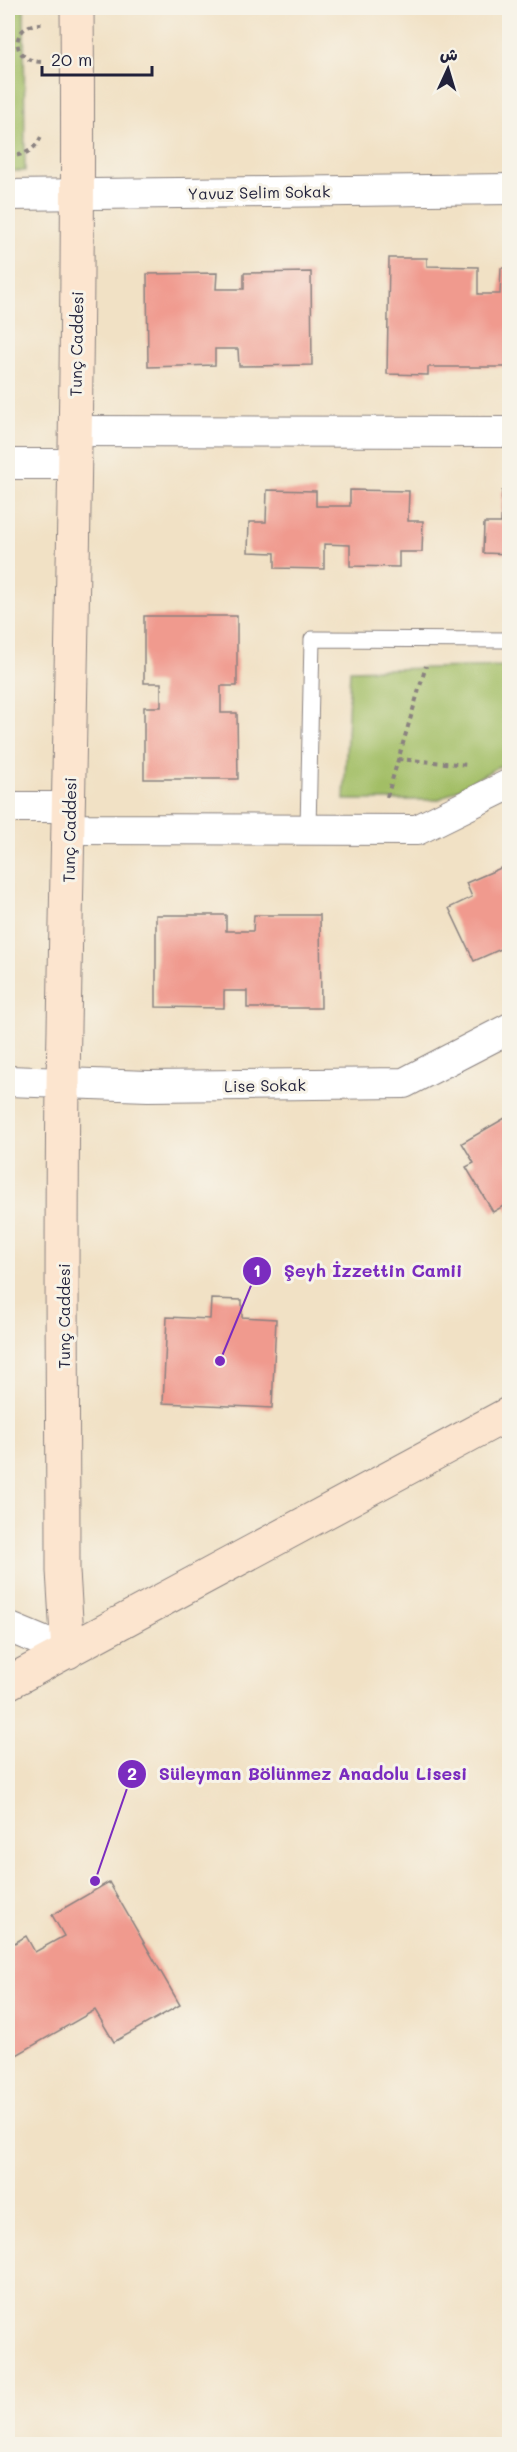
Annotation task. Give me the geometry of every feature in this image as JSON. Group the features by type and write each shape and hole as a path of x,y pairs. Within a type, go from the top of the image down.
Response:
{"street":[{"name":"Tunç Caddesi","path":"68,1652 63,1571 63,1082 75,432 78,194 77,8"},
{"name":"Yavuz Selim Sokak","path":"8,195 510,189"},
{"path":"75,432 510,432"},
{"path":"8,464 74,464"},
{"path":"8,807 69,818 308,829 417,830 510,784"},
{"name":"Lise Sokak","path":"8,1081 148,1086 404,1083 510,1028"},
{"path":"8,1683 510,1413"},
{"path":"8,1627 68,1652"}],"lane":[{"path":"308,829 312,639 510,640"}],"path":[{"path":"45,24 32,24 23,28 18,37 20,55 26,59 45,62"},
{"path":"8,47 18,47"},
{"path":"377,829 435,639"},
{"path":"398,759 474,765"}],"green space":[{"path":"8,8 24,8 25,171 8,171"},
{"path":"509,666 509,761 438,800 344,800 350,670"}],"building":[{"path":"389,258 427,258 427,266 478,267 478,294 500,294 501,268 510,268 510,367 428,367 428,375 387,374"},
{"path":"311,272 312,365 239,366 238,349 215,349 215,365 148,367 147,274 217,273 216,289 244,289 244,273"},
{"path":"8,341 10,341 10,380 8,380"},
{"path":"267,490 316,491 316,506 350,506 350,490 409,491 408,521 423,521 422,552 399,552 399,567 350,566 350,545 324,544 324,569 275,568 275,553 248,552 249,522 266,522"},
{"path":"502,491 510,491 510,554 483,553 484,523 501,523"},
{"path":"144,616 237,616 237,686 221,686 221,713 237,713 238,779 144,779 144,707 161,707 161,683 144,683"},
{"path":"510,864 510,945 474,961 449,908 472,897 466,883"},
{"path":"156,915 226,915 226,931 253,931 254,915 320,915 321,1008 247,1008 247,991 224,991 224,1008 156,1007"},
{"path":"505,1118 510,1125 510,1213 505,1205 493,1212 466,1167 474,1163 462,1143"},
{"path":"211,1299 242,1300 242,1317 276,1319 272,1408 163,1403 167,1317 210,1319"},
{"path":"109,1882 180,2005 114,2042 95,2010 8,2060 8,1947 26,1936 35,1952 64,1936 52,1915"}],"place":[{"name":"Şeyh İzzettin Camii","path":"220,1361"},
{"name":"Süleyman Bölünmez Anadolu Lisesi","path":"95,1881"}]}
